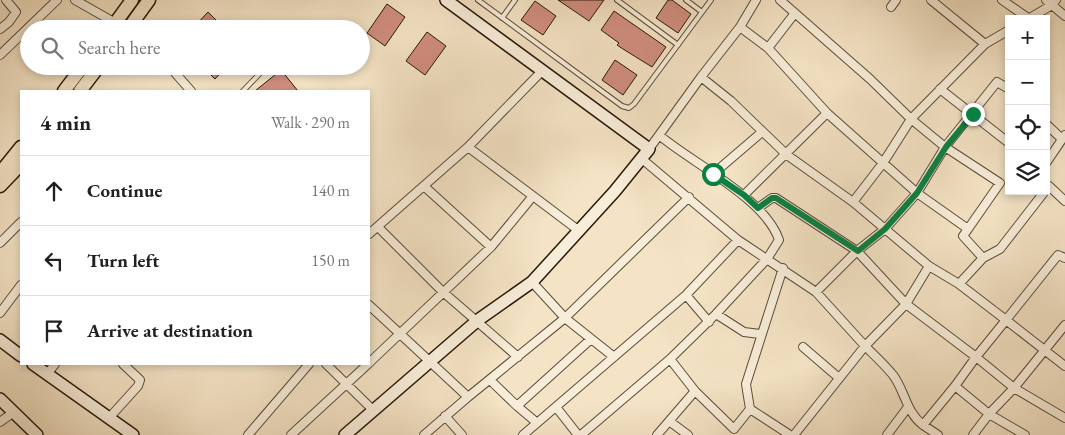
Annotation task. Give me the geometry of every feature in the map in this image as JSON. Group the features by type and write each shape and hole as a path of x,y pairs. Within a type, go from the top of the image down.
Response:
{"main road":[{"path":"123,20 132,0"},
{"path":"128,20 149,0"},
{"path":"65,90 76,75"},
{"path":"81,90 92,75"},
{"path":"0,186 4,170 20,148"},
{"path":"4,170 20,164"}],"street":[{"path":"0,29 9,22 16,12 6,0"},
{"path":"36,20 57,0"},
{"path":"75,0 108,20"},
{"path":"446,0 541,72 650,149"},
{"path":"345,435 478,320 532,282 650,149 700,77 740,27 756,0"},
{"path":"780,0 870,79 911,119 946,147 1000,183 963,236 983,258"},
{"path":"931,0 985,44"},
{"path":"1002,0 1023,15"},
{"path":"1033,15 1051,2 1065,16"},
{"path":"768,48 794,13"},
{"path":"740,27 768,48 827,113 883,163 917,193 968,229"},
{"path":"853,202 883,163 911,119 985,44 1005,32"},
{"path":"0,55 20,36"},
{"path":"370,233 468,148 541,72"},
{"path":"177,75 190,90"},
{"path":"700,77 731,101 786,155 853,202 929,266 959,284 1065,366"},
{"path":"816,292 858,251 885,229 917,193 946,147 997,82 1005,87"},
{"path":"940,89 1005,141"},
{"path":"744,195 827,113"},
{"path":"1050,127 1063,137 1050,157"},
{"path":"713,174 762,132"},
{"path":"556,407 580,435 670,359 709,322 767,259 779,240 776,231 758,208 744,195 681,154 659,135"},
{"path":"468,148 578,230"},
{"path":"642,159 738,240 783,268 816,292 893,375 916,420 938,435"},
{"path":"425,187 492,247"},
{"path":"1050,189 1065,201"},
{"path":"959,284 983,258 1000,250 1041,195"},
{"path":"370,361 492,247 533,196"},
{"path":"424,435 468,396 564,318 689,197"},
{"path":"758,208 772,198 776,198 858,251 906,304 1014,388 1065,418"},
{"path":"0,243 20,223"},
{"path":"378,227 443,292 478,320 518,357"},
{"path":"523,435 686,295 738,240"},
{"path":"923,425 1050,264 1058,255 1065,258"},
{"path":"794,435 865,346 906,304 929,266"},
{"path":"670,359 732,432 750,409 746,384 760,334 783,268"},
{"path":"532,282 564,318 614,357"},
{"path":"0,313 20,286"},
{"path":"686,295 709,322"},
{"path":"370,306 398,334 468,396"},
{"path":"716,314 744,332 760,334"},
{"path":"973,435 1065,325"},
{"path":"518,406 591,339"},
{"path":"0,340 20,355"},
{"path":"803,348 840,378"},
{"path":"35,365 134,435"},
{"path":"48,373 54,365"},
{"path":"109,418 138,386 140,380 124,365"},
{"path":"248,435 308,365"},
{"path":"327,365 373,410"},
{"path":"291,435 366,365"},
{"path":"490,380 536,422"},
{"path":"954,386 989,414 1025,435"},
{"path":"657,435 696,390"},
{"path":"0,399 37,435"},
{"path":"888,435 908,406"},
{"path":"750,409 790,435"},
{"path":"0,422 14,412"},
{"path":"445,416 462,435"},
{"path":"669,422 688,435"}],"lane":[{"path":"478,0 622,106 629,108 634,104 711,0"},
{"path":"502,18 515,0"},
{"path":"617,0 678,45"},
{"path":"686,0 702,12"},
{"path":"244,90 258,75"}],"building":[{"path":"558,0 604,0 589,21"},
{"path":"668,0 672,0 691,14 678,33 656,18"},
{"path":"535,1 556,16 543,35 521,20"},
{"path":"387,4 405,17 385,46 370,35 370,29"},
{"path":"614,11 666,47 652,67 617,45 619,43 601,30"},
{"path":"208,12 216,20 200,20"},
{"path":"427,32 446,46 425,75 406,61"},
{"path":"615,60 637,75 623,95 602,80"},
{"path":"275,75 285,75 297,90 256,90"}],"route":[{"path":"713,174 744,195 758,208 772,198 776,198 858,251 885,229 917,193 946,147 973,114"}]}
